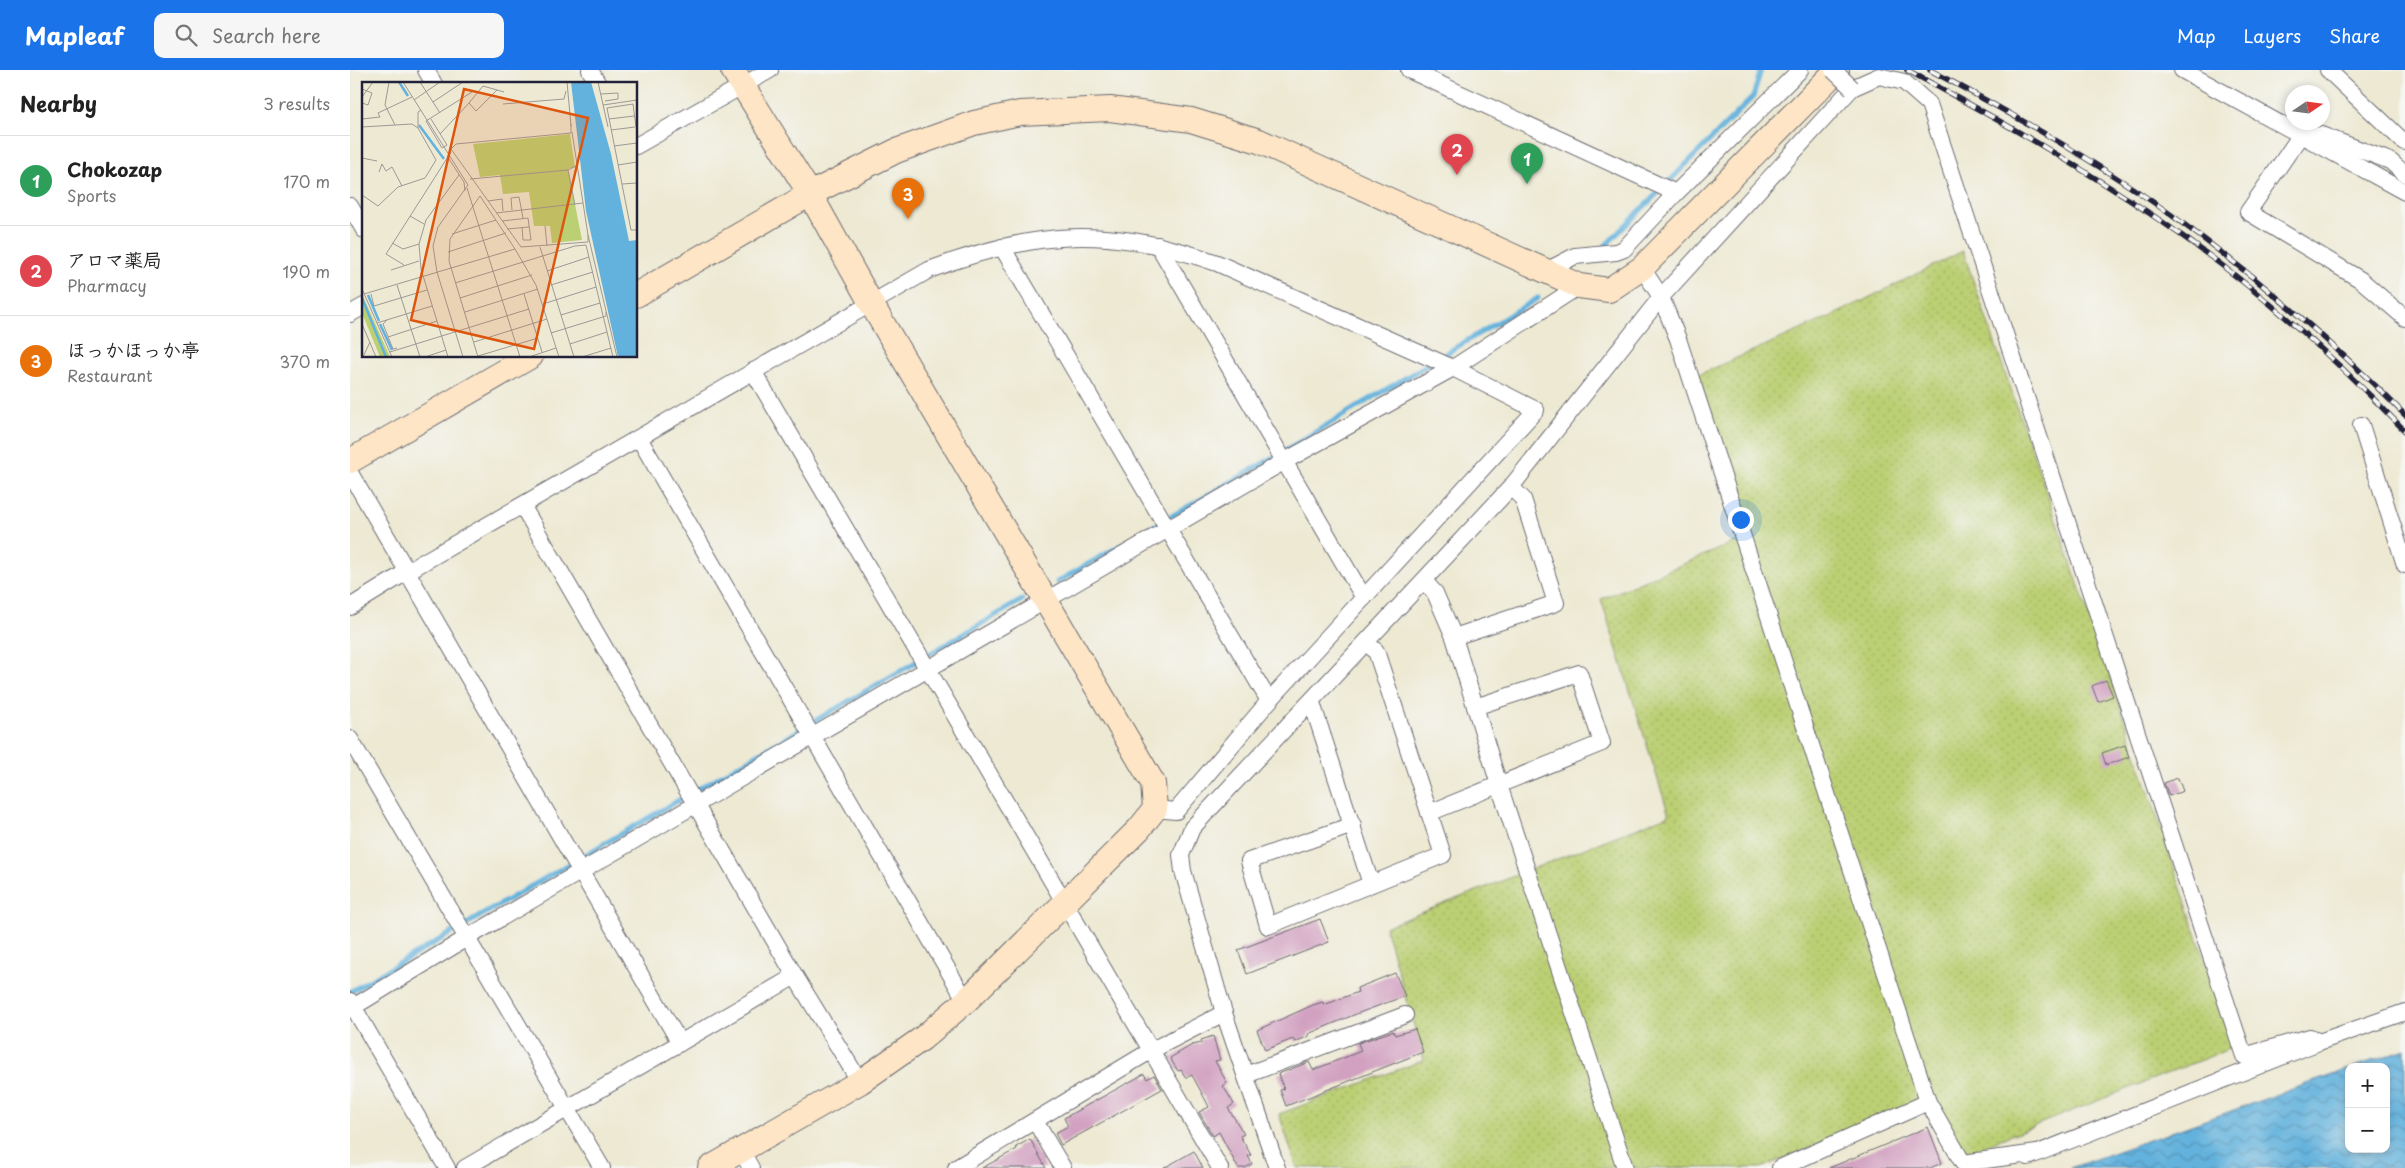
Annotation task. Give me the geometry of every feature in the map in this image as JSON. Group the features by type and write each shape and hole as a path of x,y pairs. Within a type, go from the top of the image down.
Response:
{"street":[{"path":"426,70 433,82"},
{"path":"590,70 597,82"},
{"path":"638,145 738,78 770,70"},
{"path":"1409,70 1672,191"},
{"path":"1546,271 1575,256 1616,252 1624,249 1672,191 1800,70"},
{"path":"1833,70 1844,79"},
{"path":"2182,70 2405,192"},
{"path":"2328,70 2404,141 2396,148 2390,161"},
{"path":"638,294 810,194 896,151 974,123 1020,113 1110,109 1191,120 1259,141 1580,286 1609,290 1642,268 1844,79 1878,76 1904,82 1929,104 2244,1056 2310,1037 2319,1042"},
{"path":"738,78 810,194 872,305 1153,783 1165,810 1192,828"},
{"path":"1276,1168 1224,1013 1183,871 1181,855 1192,828 1312,702 1511,487 1661,297 1844,79"},
{"path":"2300,136 2321,135 2390,161 2405,174"},
{"path":"2300,136 2248,212 2360,280 2405,318"},
{"path":"350,206 362,227"},
{"path":"350,607 408,571 523,507 753,370 872,305 929,270 988,249 1036,239 1081,236 1158,245 1217,263 1426,356 1536,410 1269,701 1165,810 1139,829 966,1001 893,1061 746,1159 710,1168"},
{"path":"1158,245 1364,598"},
{"path":"1002,247 1163,524 1269,701"},
{"path":"1642,268 1661,297 1678,339 1928,1102 1963,1163 2037,1153"},
{"path":"447,1168 351,1004 461,932 577,864 924,662 1046,600 1163,524 1280,456 1447,366 1580,286"},
{"path":"350,314 362,307"},
{"path":"350,461 528,358"},
{"path":"753,370 1220,1168"},
{"path":"2361,425 2405,565"},
{"path":"639,438 966,1001"},
{"path":"350,473 680,1043"},
{"path":"1454,637 1556,603 1523,499 1511,487"},
{"path":"523,507 795,976 860,1082"},
{"path":"1424,581 1435,593 1454,637 1499,785 1625,1168"},
{"path":"1353,825 1248,861 1268,926 1443,855 1376,651 1366,643"},
{"path":"1429,813 1602,743 1580,673 1475,707"},
{"path":"1312,702 1371,884"},
{"path":"350,739 461,932 568,1108 602,1168"},
{"path":"465,1168 795,976"},
{"path":"2000,1168 2319,1042 2405,1012"},
{"path":"956,1168 1152,1050 1224,1013"},
{"path":"1246,1075 1405,1015"},
{"path":"1780,1168 1928,1102"},
{"path":"1036,1121 1063,1168"}],"green space":[{"path":"1963,251 2110,676 2234,1047 1968,1152 1947,1129 1930,1098 1761,1168 1297,1168 1279,1114 1424,1060 1385,927 1669,815 1601,599 1749,536 1698,375 1832,316"}],"water":[{"path":"2405,1049 2405,1168 2070,1168 2345,1070 2345,1153 2390,1153 2390,1063 2365,1063"}],"building":[{"path":"2106,680 2113,696 2098,702 2092,686"},
{"path":"2125,745 2129,757 2106,765 2102,753"},
{"path":"2178,778 2183,791 2169,796 2164,783"},
{"path":"1320,919 1329,942 1247,974 1238,950"},
{"path":"1395,973 1405,996 1308,1034 1309,1036 1295,1042 1293,1039 1265,1050 1257,1030 1313,1005 1323,1002 1324,1005 1358,992 1357,988"},
{"path":"1415,1029 1423,1052 1286,1106 1280,1090 1284,1089 1278,1074 1309,1062 1313,1070 1361,1051 1358,1043 1393,1031 1395,1035"},
{"path":"1213,1036 1220,1060 1215,1061 1227,1083 1223,1086 1234,1104 1228,1108 1244,1134 1240,1136 1251,1155 1248,1156 1252,1164 1245,1168 1238,1168 1219,1132 1213,1136 1199,1112 1209,1107 1192,1075 1186,1078 1181,1070 1178,1071 1170,1058 1192,1045 1202,1043 1201,1040"},
{"path":"1144,1074 1147,1079 1154,1075 1162,1089 1061,1145 1055,1133 1068,1126 1064,1118"},
{"path":"1928,1127 1942,1163 1930,1168 1829,1168"},
{"path":"1030,1139 1046,1168 982,1168 1017,1149 1016,1147"},
{"path":"1194,1151 1203,1168 1164,1168"}],"waterway":[{"path":"1605,246 1753,97 1761,70"},
{"path":"1057,582 1269,460 1538,298"},
{"path":"350,992 1022,600"}],"railway":[{"path":"1907,70 2068,161 2130,200 2194,244 2288,320 2348,374 2405,431"},
{"path":"1930,70 2053,138 2113,175 2170,214 2232,260 2292,310 2350,361 2405,415"}],"place":[{"name":"アロマ薬局","path":"1457,175"},
{"name":"Chokozap","path":"1527,184"},
{"name":"ほっかほっか亭","path":"908,219"}]}
